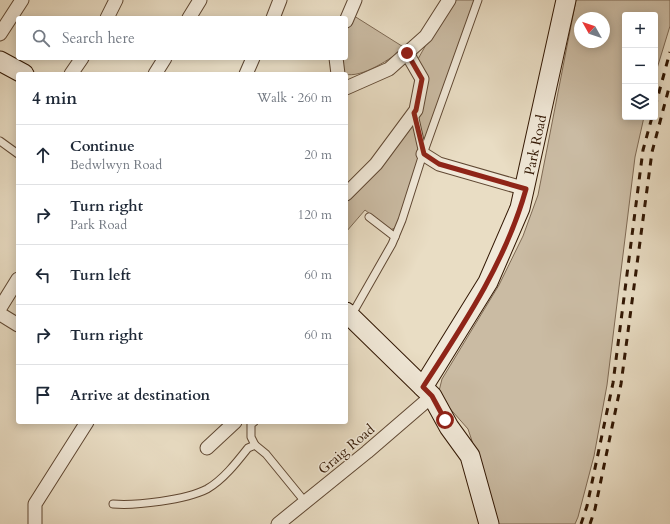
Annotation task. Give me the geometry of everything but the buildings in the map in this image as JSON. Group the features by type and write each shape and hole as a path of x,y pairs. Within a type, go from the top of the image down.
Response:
{"street":[{"path":"0,34 22,0"},
{"path":"108,16 116,0"},
{"path":"190,16 200,0"},
{"path":"274,16 280,0"},
{"path":"348,16 355,0"},
{"path":"348,87 389,69 426,36 449,0"},
{"name":"Park Road","path":"428,391 488,282 520,208 526,189 566,0"},
{"path":"348,192 376,164 416,110 422,79 407,53"},
{"path":"72,72 81,60"},
{"path":"156,72 164,60"},
{"path":"247,72 253,60"},
{"path":"336,60 338,72"},
{"path":"0,61 20,72"},
{"path":"424,154 439,164 526,189"},
{"path":"0,308 16,281"},
{"path":"0,314 16,324"},
{"path":"348,317 428,391 449,427 470,456 489,524"},
{"name":"Graig Road","path":"278,524 306,503 428,391"},
{"path":"34,524 35,504 87,424"},
{"path":"206,448 233,424"}],"lane":[{"path":"348,317 395,237 478,0"},
{"path":"414,113 424,154"},
{"path":"0,141 16,153"},
{"path":"369,217 395,237"},
{"path":"251,424 251,437 255,445 266,454 306,503"},
{"path":"112,504 129,505 152,502 183,496 206,489 228,470 248,448 255,445"}],"shaded area":[{"path":"451,0 476,0 400,219 395,228 390,230 365,210 348,230 348,195 418,111 418,59"},
{"path":"576,0 670,0 670,26 658,65 658,12 622,12 622,120 643,120 635,157 607,385 594,456 575,524 496,524 481,460 477,456 468,429 438,395 442,379 499,285 523,236 538,195"},
{"path":"351,14 405,48 368,71 348,75 348,72 343,72 338,60 348,60 348,21"}],"railway":[{"path":"658,96 670,52"},
{"path":"590,524 595,509 621,384 652,152 670,84"},
{"path":"581,524 587,506 613,383 643,150 651,120"}],"route":[{"path":"407,53 422,79 416,110 414,113 421,150 424,154 439,164 526,189 520,208 488,282 455,338 423,387 432,396 445,420"}]}
